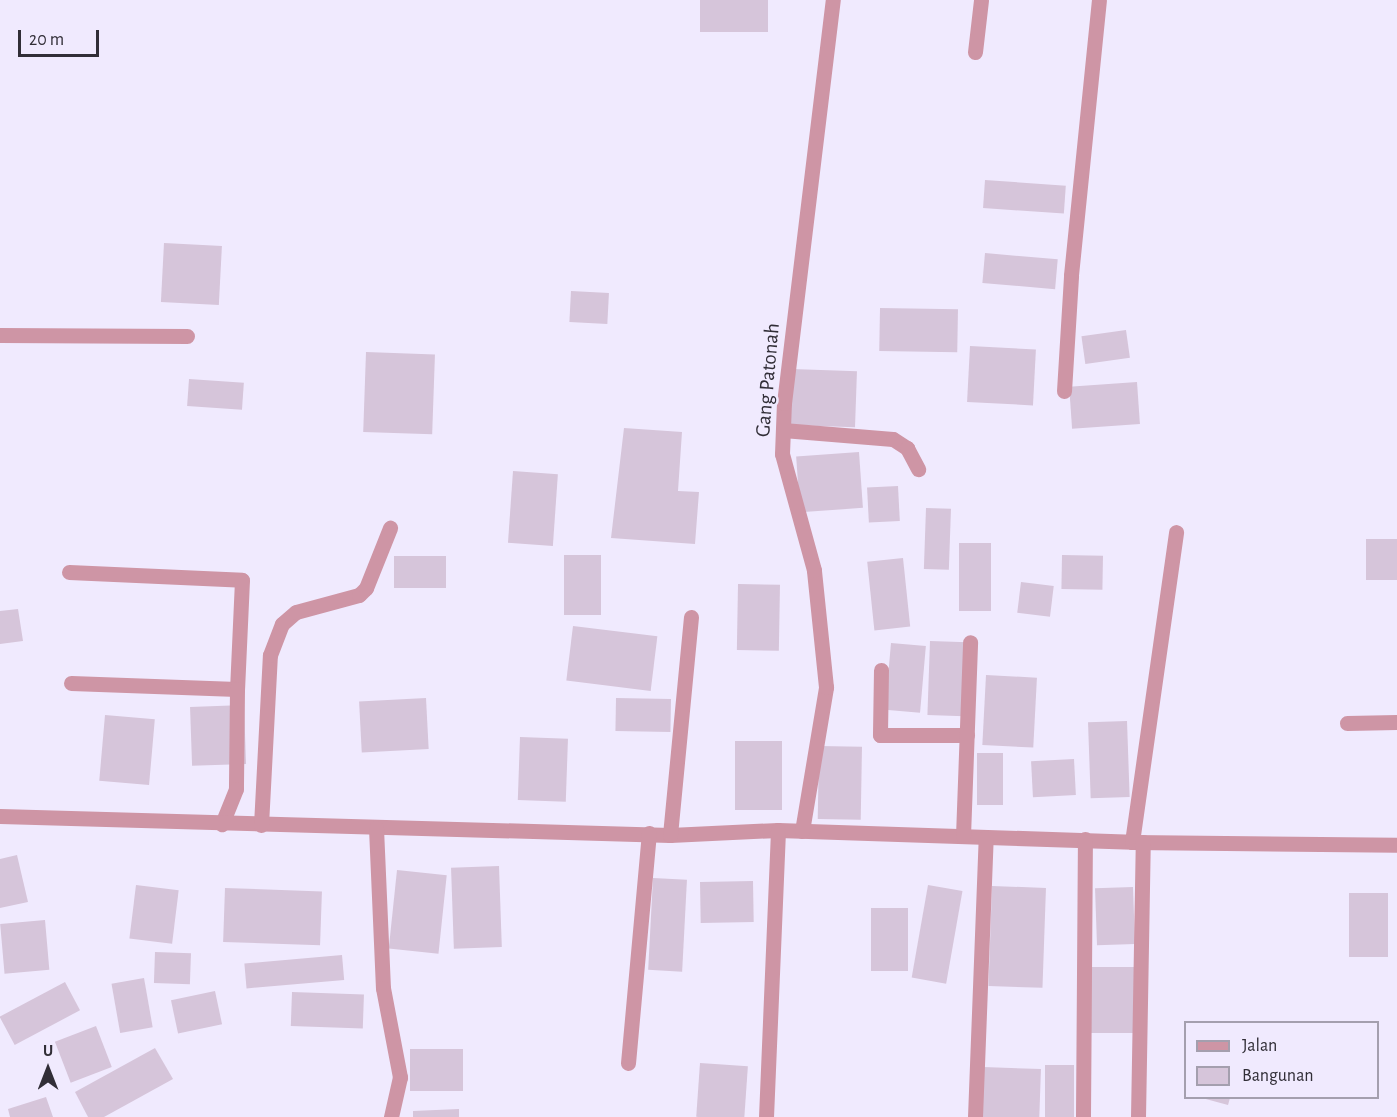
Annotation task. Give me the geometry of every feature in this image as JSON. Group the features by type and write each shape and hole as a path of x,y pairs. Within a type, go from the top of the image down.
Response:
{"street":[{"name":"Gang Patonah","path":"802,831 826,687 814,570 782,453 833,0"},
{"path":"975,52 981,0"},
{"path":"1064,391 1071,275 1099,0"},
{"path":"0,335 187,336"},
{"path":"783,430 892,439 907,448 918,469"},
{"path":"261,825 270,656 282,624 297,612 359,595 366,588 390,528"},
{"path":"1138,1117 1137,843 1176,532"},
{"path":"69,572 242,580 237,689 236,789 222,824"},
{"path":"670,835 691,617"},
{"path":"963,836 970,642"},
{"path":"881,670 880,735 967,735"},
{"path":"71,682 237,689"},
{"path":"1347,723 1397,722"},
{"path":"0,816 670,835 778,830 1085,839 1137,843 1397,845"},
{"path":"376,828 383,988 400,1077 391,1117"},
{"path":"766,1117 778,830"},
{"path":"628,1063 649,833"},
{"path":"975,1117 986,837"},
{"path":"1083,1117 1085,839"}],"building":[{"path":"700,0 768,0 768,32 700,32"},
{"path":"985,180 1066,186 1064,214 983,208"},
{"path":"164,243 222,246 219,305 161,302"},
{"path":"985,253 1058,259 1055,289 982,283"},
{"path":"571,291 609,293 607,324 569,322"},
{"path":"880,308 958,309 957,352 879,351"},
{"path":"1126,330 1130,358 1085,364 1081,336"},
{"path":"970,346 1036,349 1033,405 967,402"},
{"path":"366,352 435,354 432,434 363,432"},
{"path":"792,369 857,371 855,427 790,425"},
{"path":"189,379 244,383 242,410 187,406"},
{"path":"1137,382 1140,424 1072,429 1069,387"},
{"path":"624,428 682,432 678,491 699,492 695,544 611,538"},
{"path":"859,452 863,508 800,512 796,456"},
{"path":"513,471 558,474 553,546 508,543"},
{"path":"898,486 900,521 869,523 867,488"},
{"path":"926,508 951,509 949,570 924,569"},
{"path":"1366,539 1397,539 1397,580 1366,580"},
{"path":"959,543 991,543 991,611 959,611"},
{"path":"564,555 601,555 601,615 564,615"},
{"path":"1062,555 1103,556 1102,590 1061,589"},
{"path":"394,556 446,556 446,588 394,588"},
{"path":"903,558 910,627 874,630 867,562"},
{"path":"1021,582 1054,586 1050,617 1017,613"},
{"path":"738,584 780,585 779,651 737,650"},
{"path":"18,609 23,641 0,644 0,611"},
{"path":"573,626 657,636 651,691 566,681"},
{"path":"930,641 967,642 964,716 927,715"},
{"path":"891,643 926,646 920,713 885,710"},
{"path":"986,675 1037,678 1033,748 982,745"},
{"path":"426,698 429,749 362,752 359,702"},
{"path":"616,698 671,699 670,732 615,731"},
{"path":"244,705 246,764 192,766 190,707"},
{"path":"105,715 155,719 149,785 99,781"},
{"path":"1127,721 1130,797 1091,798 1088,722"},
{"path":"520,737 568,739 566,802 518,800"},
{"path":"735,741 782,741 782,810 735,810"},
{"path":"819,746 862,747 861,820 818,819"},
{"path":"977,753 1003,753 1003,805 977,805"},
{"path":"1074,759 1076,795 1033,797 1031,761"},
{"path":"17,855 28,902 0,908 0,859"},
{"path":"499,866 502,947 454,949 451,868"},
{"path":"397,870 447,875 438,954 389,949"},
{"path":"653,878 687,880 682,972 648,970"},
{"path":"753,881 754,922 701,923 700,882"},
{"path":"136,885 179,890 172,944 129,939"},
{"path":"928,885 962,891 946,984 912,978"},
{"path":"992,886 1046,888 1042,988 989,986"},
{"path":"1133,887 1135,944 1097,945 1095,888"},
{"path":"225,888 322,891 320,945 223,942"},
{"path":"1349,893 1388,893 1388,957 1349,957"},
{"path":"871,908 908,908 908,971 871,971"},
{"path":"45,920 49,970 5,974 0,924"},
{"path":"155,952 191,953 190,984 154,983"},
{"path":"342,955 344,980 247,988 244,964"},
{"path":"1086,967 1135,967 1135,1033 1086,1033"},
{"path":"144,978 153,1027 120,1033 112,984"},
{"path":"65,982 80,1010 15,1045 0,1017"},
{"path":"215,991 222,1024 178,1034 171,1000"},
{"path":"292,992 364,995 363,1028 291,1026"},
{"path":"96,1026 112,1067 71,1083 55,1042"},
{"path":"155,1048 173,1079 104,1117 88,1117 75,1092"},
{"path":"410,1049 463,1049 463,1091 410,1091"},
{"path":"700,1063 748,1066 744,1117 696,1117"},
{"path":"1045,1065 1074,1065 1074,1117 1045,1117"},
{"path":"983,1067 1041,1069 1039,1117 981,1117"},
{"path":"46,1097 53,1117 10,1117 8,1109"},
{"path":"1206,1099 1230,1099 1228,1105"},
{"path":"459,1109 459,1117 413,1117 413,1111"}]}
